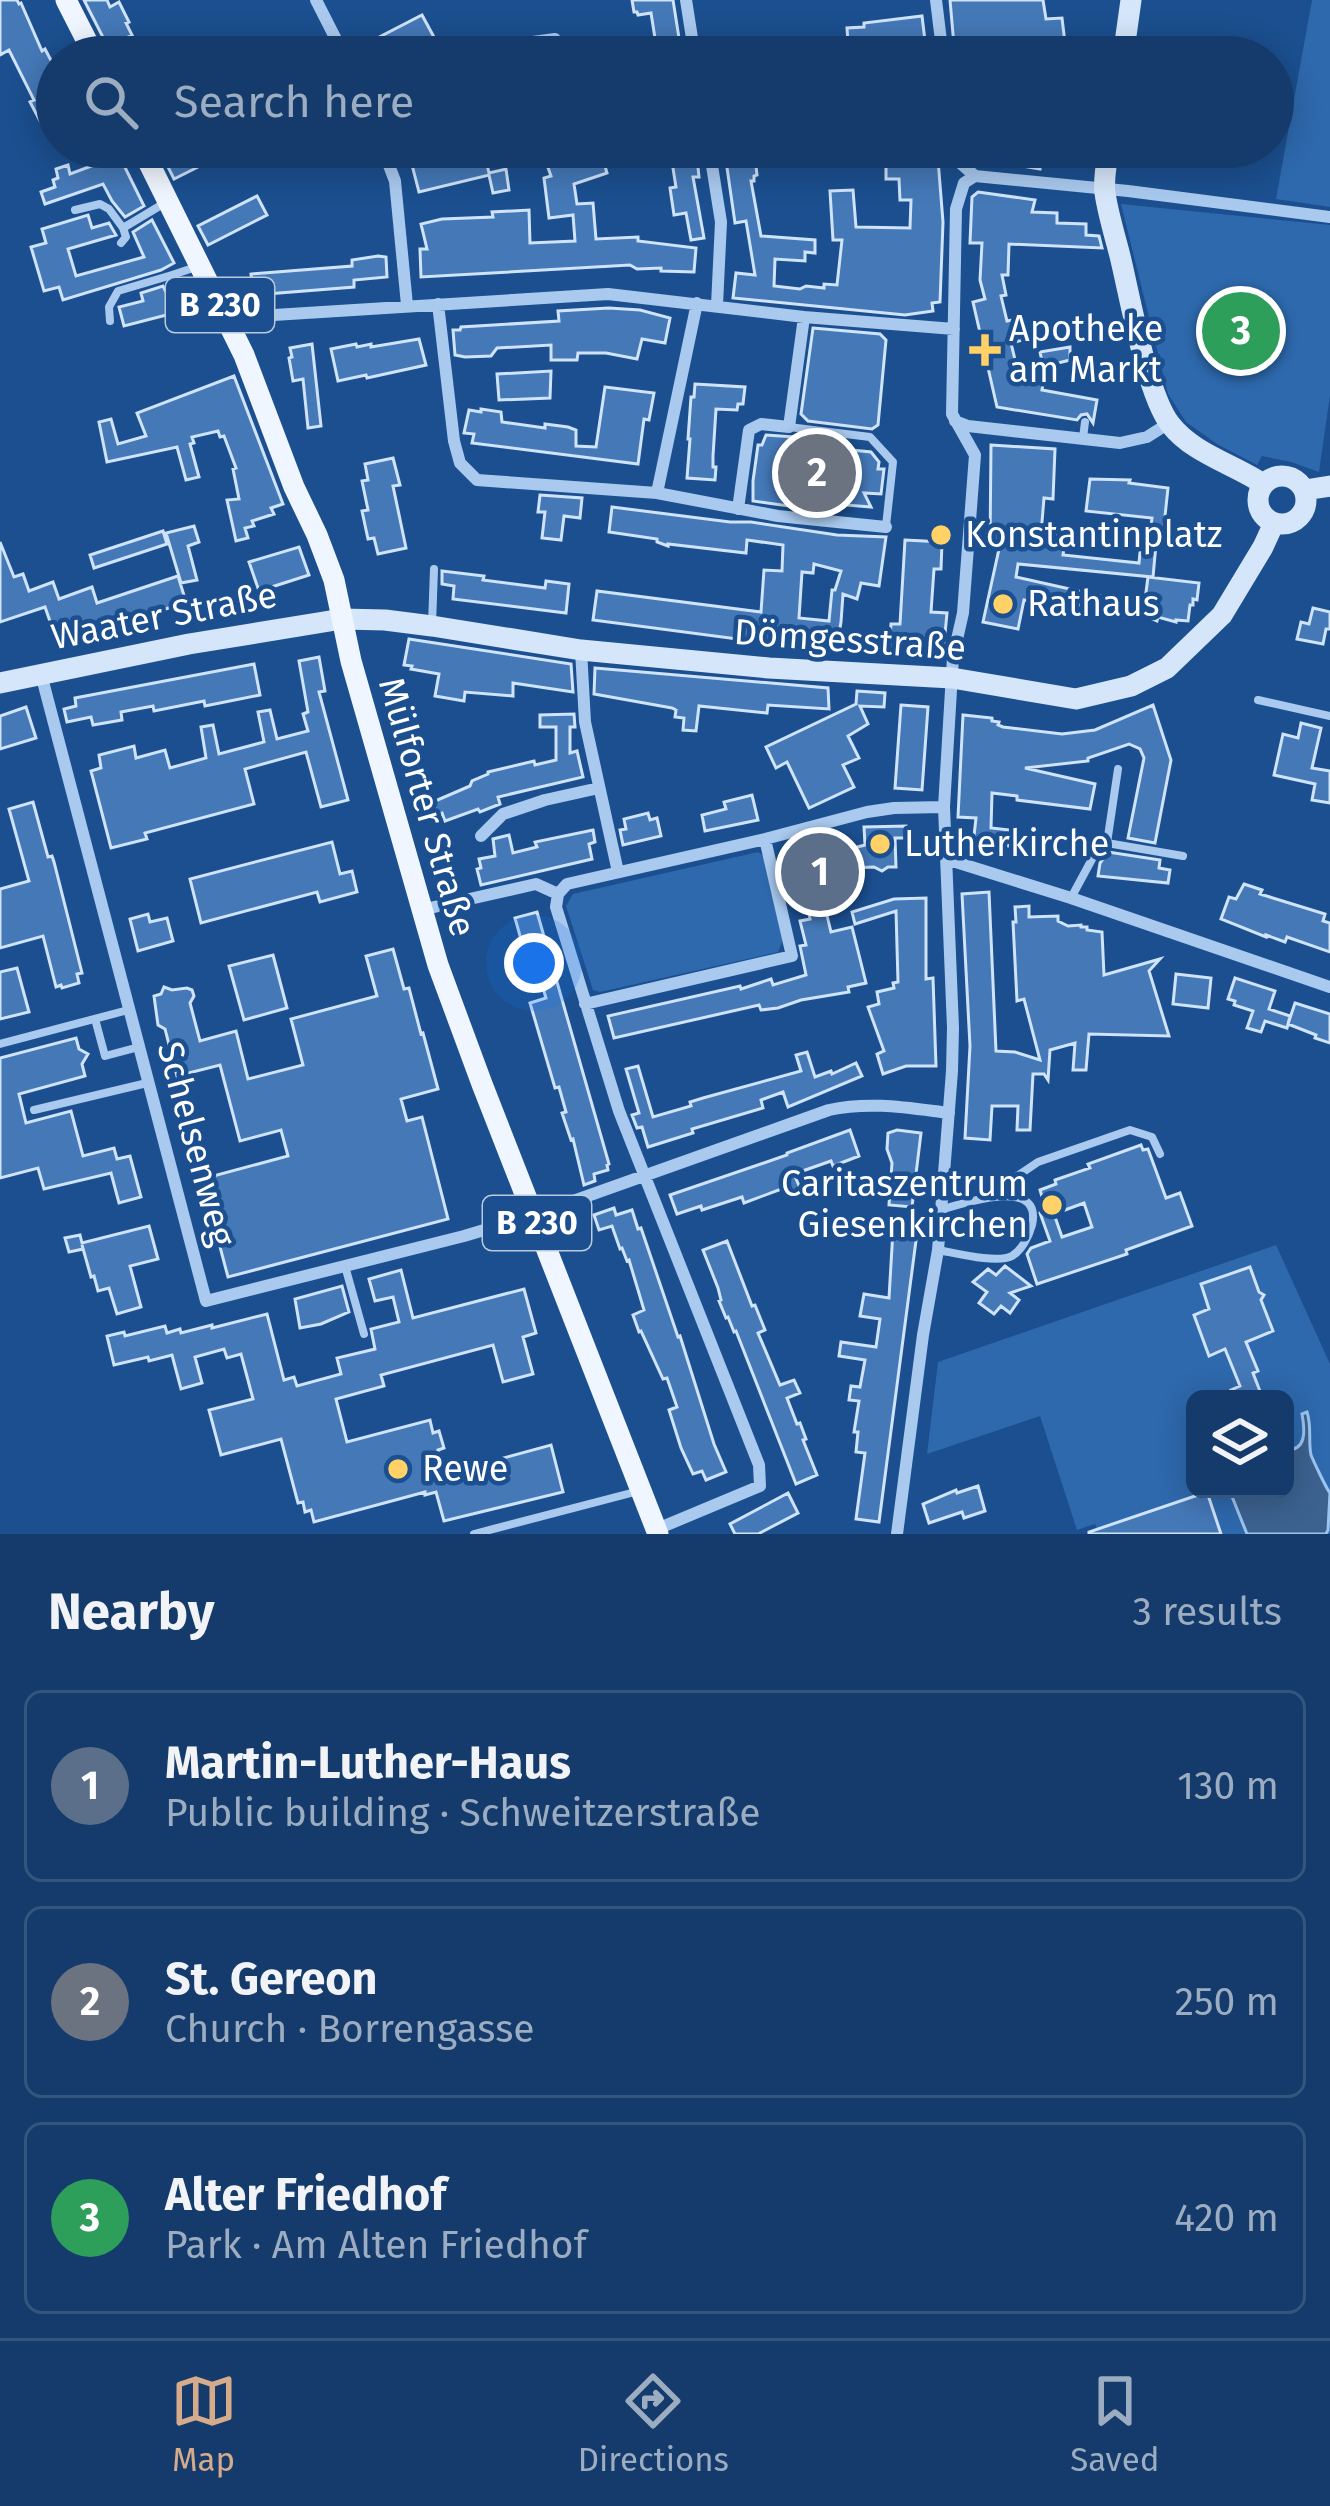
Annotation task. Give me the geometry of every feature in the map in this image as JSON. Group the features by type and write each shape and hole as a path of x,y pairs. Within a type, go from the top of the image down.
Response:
{"main road":[{"path":"67,0 85,36"},
{"path":"1126,36 1131,0"},
{"name":"Mülforter Straße","path":"152,168 251,371 334,580 359,692 421,910 458,1020 642,1490 651,1532"},
{"path":"1107,168 1104,190 1137,326 1168,422 1210,456 1263,484"},
{"path":"1283,475 1296,479 1305,490 1300,517 1288,524 1274,523 1260,509 1258,496 1269,479 1283,475"},
{"path":"1305,490 1330,486"},
{"name":"Dömgesstraße","path":"342,619 769,668 953,667 1076,699 1131,686 1167,668 1222,615 1274,523"},
{"name":"Waater Straße","path":"0,683 252,632 342,619"}],"street":[{"path":"316,0 334,36"},
{"path":"686,0 692,36"},
{"path":"935,0 940,36"},
{"path":"390,168 406,305"},
{"path":"712,168 721,222 717,305"},
{"path":"966,168 975,176 1330,217"},
{"path":"897,1534 938,1250 950,1113 953,1028 944,807 975,455 952,413 957,199 964,183 975,176"},
{"path":"225,314 608,294 954,328"},
{"path":"657,493 697,303"},
{"path":"438,304 454,441 460,463 477,479 657,493 738,509 886,527"},
{"path":"738,509 749,430 761,424 789,427 803,316"},
{"path":"955,421 1120,443 1147,437 1168,422"},
{"path":"581,650 585,722 618,872"},
{"name":"Schelsenweg","path":"41,674 206,1301 534,1215 830,1110 886,1105 950,1113"},
{"path":"482,836 502,814 599,788"},
{"path":"651,1532 760,1486 759,1466 643,1175 584,1004 556,907 558,894 567,884 867,812 944,807"},
{"path":"584,1004 792,956 765,839"},
{"path":"946,860 1330,987"},
{"path":"421,910 536,884 558,894"}],"lane":[{"path":"123,228 168,201"},
{"path":"75,210 100,204 109,208 126,236 121,243"},
{"path":"110,321 109,307 118,291 200,266"},
{"path":"172,275 177,289"},
{"path":"186,310 189,316 210,310 225,314"},
{"path":"1085,422 1086,438"},
{"path":"789,427 870,437 893,462 886,527"},
{"path":"432,626 434,569"},
{"path":"1258,700 1330,716"},
{"path":"1106,843 1118,769"},
{"path":"1071,898 1098,848 1106,843 1183,856"},
{"path":"0,1044 130,1010"},
{"path":"95,1019 105,1056 140,1047"},
{"path":"34,1110 149,1083"},
{"path":"987,1197 1038,1162 1130,1130 1152,1137 1160,1154"},
{"path":"938,1250 1011,1257 1022,1247 1033,1218 1031,1206 1022,1198 987,1197 941,1209"},
{"path":"345,1266 364,1334"},
{"path":"474,1534 642,1490"}],"shaded area":[{"path":"1312,0 1330,0 1330,207 1276,199 1282,168 1294,168 1294,100"},
{"path":"1121,204 1330,225 1330,395 1319,472 1262,456 1257,465 1186,422 1168,394"},
{"path":"758,852 764,856 783,940 778,952 593,990 566,906 573,894"},
{"path":"1276,1245 1330,1364 1330,1534 1221,1534 1209,1498 1294,1498 1294,1390 1186,1390 1189,1498 1097,1529 1095,1524 1077,1530 1040,1416 927,1454 938,1362"},
{"path":"1307,1412 1311,1455 1330,1493 1328,1530 1326,1534 1247,1534 1233,1498 1294,1498 1294,1448 1304,1433 1302,1414"}],"building":[{"path":"0,0 17,0 36,37 36,113 9,50 0,55"},
{"path":"84,0 107,0 110,7 119,2 132,35 102,36"},
{"path":"632,0 673,0 679,36 655,36 651,13 634,12"},
{"path":"950,0 1043,0 1046,19 1062,18 1064,36 953,36"},
{"path":"422,15 433,36 381,36"},
{"path":"922,16 924,36 848,36 847,28 864,27 864,23"},
{"path":"69,168 70,174 86,168 125,168 144,206 125,217 103,184 45,204 41,192 55,187 56,169"},
{"path":"168,168 196,168 174,179"},
{"path":"413,168 488,168 489,173 506,169 509,190 493,193 489,175 419,192"},
{"path":"548,168 606,168 607,173 574,184 577,204 593,203 596,239 638,237 638,241 696,248 694,272 630,265 421,277 420,249 427,249 421,224 442,219 529,210 530,243 575,241 573,215 549,218 544,178 551,176"},
{"path":"673,168 698,168 699,177 693,177 704,238 691,240 686,213 674,215 670,188 676,187"},
{"path":"727,168 756,168 751,181 761,236 815,240 815,253 805,252 805,261 775,259 774,286 837,285 842,240 833,240 830,191 853,190 856,227 910,228 911,200 900,200 899,179 886,179 886,168 939,168 943,222 940,302 932,303 933,311 905,315 733,298 736,273 755,275 746,221 735,223"},
{"path":"978,192 1035,200 1032,212 1057,213 1057,223 1086,224 1086,235 1099,236 1102,248 1009,244 1008,275 1002,275 1006,295 1001,296 1007,321 1018,319 1023,340 1011,343 1018,372 1043,366 1040,352 1070,347 1070,360 1046,366 1042,390 1097,400 1093,423 1087,414 1077,420 997,407 973,302 985,299 980,280 982,243 970,243 972,197"},
{"path":"257,196 267,215 208,245 198,226"},
{"path":"88,215 92,228 109,223 116,235 68,249 76,276 144,257 133,232 152,220 174,263 63,300 59,287 44,291 31,247 46,243 42,229"},
{"path":"386,257 387,277 354,280 354,287 253,295 251,274 352,266 352,260"},
{"path":"192,285 202,305 184,302 178,312 124,326 119,307 143,301 141,293 163,286 179,297"},
{"path":"609,308 670,318 665,343 642,339 637,359 578,353 577,360 551,360 551,345 497,348 491,356 455,355 453,330 461,327 559,321 558,311"},
{"path":"813,328 880,334 886,340 878,425 872,429 808,421 801,414"},
{"path":"419,339 426,365 338,381 331,349"},
{"path":"312,344 321,426 308,428 303,379 293,381 289,358 290,348"},
{"path":"551,371 550,398 499,400 497,374"},
{"path":"234,376 283,504 271,508 274,514 252,521 254,526 245,528 248,538 236,541 227,500 239,499 236,468 224,436 218,431 192,437 199,477 186,480 177,447 107,462 99,422 111,419 118,444 146,436 137,413"},
{"path":"695,384 745,387 743,404 737,410 716,409 715,480 687,478"},
{"path":"605,387 654,393 649,420 644,419 638,464 472,443 474,434 464,433 469,410 481,409 501,412 502,422 568,427 576,430 576,446 596,447"},
{"path":"766,435 808,438 812,446 871,452 878,469 884,469 881,494 864,493 871,507 810,502 803,508 753,501 758,445"},
{"path":"991,445 1055,449 1053,499 1044,498 1041,534 1057,536 1056,547 1064,548 1063,555 1139,563 1141,542 1149,543 1152,518 1086,511 1090,479 1168,488 1153,577 1018,564 1016,577 1132,603 1129,618 1060,600 1053,605 1024,600 1018,629 983,622 999,549 990,548"},
{"path":"393,458 400,485 393,486 406,548 378,554 374,538 368,539 362,481 368,480 365,464"},
{"path":"540,495 582,498 580,518 564,516 561,540 542,538 545,512 538,512"},
{"path":"612,507 886,537 879,586 861,583 857,599 843,594 836,650 593,620 597,591 761,612 764,570 782,571 783,545 747,540 746,553 668,546 657,539 609,532","holes":["814,564 841,571 832,590 829,621 799,618 802,572 813,573"]},
{"path":"194,526 199,542 188,546 197,580 181,583 166,533"},
{"path":"163,531 167,544 94,568 90,555"},
{"path":"905,540 942,542 941,569 934,569 931,612 947,613 943,655 889,652 891,624 900,624"},
{"path":"0,542 14,577 23,574 29,591 53,582 59,599 92,587 97,603 178,576 186,602 110,628 111,632 85,642 76,622 53,630 45,607 0,622"},
{"path":"299,547 309,575 259,591 249,562"},
{"path":"442,571 545,588 546,581 569,584 566,613 453,599 454,586 442,584"},
{"path":"1148,577 1199,583 1188,621 1158,617 1157,621 1143,615"},
{"path":"1313,608 1330,612 1330,629 1326,629 1323,644 1297,639 1301,622 1309,624"},
{"path":"409,639 571,664 573,692 513,683 513,696 465,692 464,701 435,696 439,674 404,665"},
{"path":"319,657 325,691 319,692 348,800 321,807 306,752 245,769 254,804 145,833 147,839 111,848 91,771 101,768 99,755 134,746 136,758 165,750 170,768 206,758 201,727 213,725 219,754 264,742 258,712 270,710 277,739 308,731 299,661"},
{"path":"254,664 260,695 205,706 204,701 154,711 153,706 121,712 122,720 93,725 91,717 67,722 64,709 76,706 75,698"},
{"path":"595,668 828,688 829,709 768,705 767,713 699,706 696,731 683,730 684,718 675,717 672,708 594,694"},
{"path":"857,691 885,693 884,707 860,706 868,724 848,736 859,758 843,765 854,787 809,808 787,762 776,768 766,747 856,704"},
{"path":"901,705 928,707 922,790 895,788"},
{"path":"1153,705 1171,760 1155,843 1128,838 1144,758 1140,749 1129,744 1088,761 1025,768 1095,784 1090,809 992,793 991,828 1010,830 1008,846 973,845 976,818 958,817 963,715 992,718 1003,727 1062,734 1095,730"},
{"path":"26,707 36,738 0,749 0,716"},
{"path":"574,714 570,753 577,751 583,777 498,797 500,804 480,812 445,821 442,813 438,815 435,801 470,786 488,772 556,760 556,727 540,727 540,715"},
{"path":"1301,723 1321,728 1312,768 1330,771 1330,803 1312,800 1315,784 1274,775 1283,734 1298,738"},
{"path":"752,795 758,820 705,831 702,815 726,809 724,802"},
{"path":"33,802 48,857 54,862 82,973 77,974 79,983 62,988 56,987 43,936 0,948 0,889 29,881 9,809"},
{"path":"648,813 650,820 657,818 661,836 623,845 624,819"},
{"path":"906,826 906,838 895,838 896,867 882,871 851,868 856,892 823,899 831,932 852,927 866,983 848,987 849,992 778,1008 761,1010 759,1005 614,1038 608,1016 806,975 800,921 810,919 806,896 795,899 789,851 813,846 815,855 838,852 865,845 864,827"},
{"path":"593,830 592,859 481,885 479,859 495,856 493,839 509,835 513,853 537,847 535,842"},
{"path":"332,842 340,874 352,871 357,892 320,902 317,892 201,923 190,879"},
{"path":"1108,852 1160,860 1159,868 1170,870 1168,883 1098,876"},
{"path":"1244,884 1262,890 1260,894 1325,914 1323,921 1330,923 1330,952 1287,937 1285,942 1266,937 1221,919 1229,897 1236,899"},
{"path":"989,892 996,1051 1040,1060 1024,999 1017,1001 1015,907 1029,906 1029,917 1058,916 1068,926 1102,932 1104,975 1160,959 1149,971 1169,1036 1089,1034 1086,1070 1073,1070 1075,1043 1050,1050 1048,1080 1044,1074 1033,1074 1030,1130 1017,1130 1018,1106 992,1106 990,1140 965,1138 970,1046 962,894"},
{"path":"926,898 926,979 933,978 936,1066 906,1066 883,1074 877,1054 884,1051 868,1007 879,1004 877,992 894,988 893,983 898,982 896,911 855,924 852,912 894,899"},
{"path":"537,912 609,1164 608,1170 594,1174 595,1181 584,1185 559,1087 555,1088 530,1003 546,998 537,968 527,961 515,918"},
{"path":"148,914 150,922 167,918 173,941 138,951 130,919"},
{"path":"393,949 438,1089 401,1099 407,1121 422,1117 448,1219 228,1277 202,1179 288,1156 281,1130 240,1141 220,1065 177,1076 165,1029 158,1025 154,996 164,987 192,990 190,1003 200,1041 236,1031 248,1079 303,1065 291,1019 377,996 366,956"},
{"path":"273,955 287,1008 244,1020 229,966"},
{"path":"17,968 29,1012 0,1019 0,972"},
{"path":"1176,974 1211,978 1208,1008 1173,1004"},
{"path":"1235,978 1275,991 1269,1009 1290,1016 1287,1028 1265,1021 1261,1032 1247,1028 1253,1011 1228,999"},
{"path":"1295,1003 1330,1014 1330,1043 1288,1024"},
{"path":"76,1038 79,1049 88,1054 82,1064 85,1076 19,1094 26,1123 71,1111 83,1156 114,1148 117,1159 130,1156 141,1197 119,1203 111,1173 44,1189 38,1168 0,1178 0,1058"},
{"path":"807,1052 815,1077 856,1063 862,1076 788,1107 783,1092 761,1100 763,1108 648,1147 642,1127 637,1128 632,1115 639,1113 626,1069 638,1066 653,1117 801,1071 796,1055"},
{"path":"850,1130 859,1156 794,1174 800,1188 677,1214 670,1195"},
{"path":"888,1133 921,1133 912,1207 889,1205"},
{"path":"1141,1145 1148,1149 1166,1198 1180,1193 1192,1226 1037,1284 1027,1254 1050,1241 1040,1213 1040,1190 1090,1168 1088,1164","holes":["1084,1203 1092,1227 1062,1237 1054,1214"]},
{"path":"614,1208 616,1215 632,1210 641,1228 726,1472 706,1480 702,1471 693,1474 681,1448 669,1410 677,1407 667,1378 663,1379 633,1315 644,1310 629,1260 612,1226 599,1230 594,1215"},
{"path":"149,1226 158,1259 130,1266 141,1307 117,1314 109,1288 98,1291 82,1245 83,1249 69,1252 65,1238 80,1235 82,1243"},
{"path":"893,1230 917,1233 879,1522 856,1519 865,1453 856,1452 859,1401 849,1400 851,1386 860,1387 865,1360 839,1356 841,1342 876,1347 880,1319 860,1316 864,1294 889,1298"},
{"path":"727,1241 765,1330 758,1333 780,1385 794,1380 800,1393 787,1398 817,1475 796,1484 736,1331 719,1301 703,1250"},
{"path":"1005,1266 1031,1286 1010,1293 1019,1300 1010,1313 1001,1306 994,1314 979,1303 987,1292 973,1282 988,1269 996,1275"},
{"path":"1250,1267 1264,1295 1261,1300 1273,1331 1246,1342 1258,1371 1253,1373 1260,1390 1231,1390 1240,1386 1225,1349 1209,1356 1194,1315 1209,1309 1201,1284"},
{"path":"401,1270 413,1318 524,1289 536,1333 523,1337 533,1374 503,1382 493,1345 381,1375 384,1386 336,1399 347,1442 430,1420 444,1448 438,1450 445,1474 551,1445 563,1492 444,1521 436,1492 425,1492 314,1522 311,1510 305,1512 303,1502 298,1503 281,1439 221,1455 209,1410 253,1399 241,1354 227,1358 224,1349 195,1357 202,1383 181,1389 172,1355 114,1365 107,1336 165,1326 167,1333 180,1329 181,1333 267,1314 284,1380 294,1377 297,1386 341,1374 337,1358 375,1349 371,1329 399,1322 393,1297 375,1301 369,1279"},
{"path":"342,1286 349,1312 300,1328 295,1299"},
{"path":"978,1486 985,1511 964,1518 962,1512 929,1523 923,1504"},
{"path":"788,1493 798,1513 758,1534 735,1534 730,1524"},
{"path":"1189,1498 1209,1498 1221,1534 1089,1534"}],"place":[{"name":"Alter Friedhof","path":"1241,331"},
{"name":"Apotheke am Markt","path":"985,350"},
{"name":"St. Gereon","path":"817,473"},
{"name":"Konstantinplatz","path":"941,535"},
{"name":"Rathaus","path":"1003,604"},
{"name":"Lutherkirche","path":"880,844"},
{"name":"Martin-Luther-Haus","path":"820,872"},
{"name":"Caritaszentrum Giesenkirchen","path":"1052,1205"},
{"name":"Rewe","path":"398,1469"}]}
